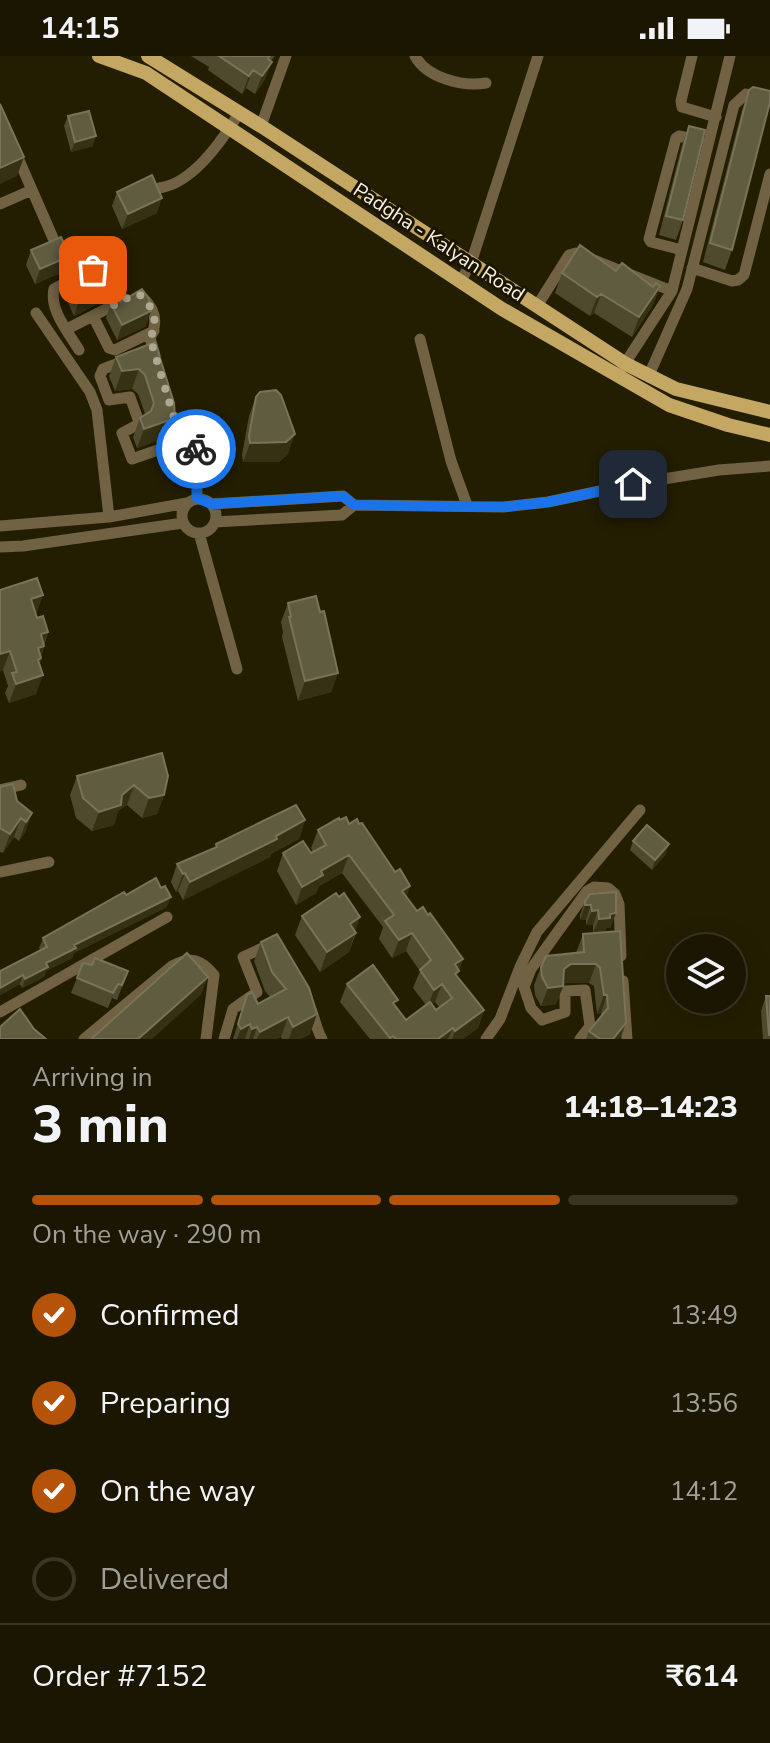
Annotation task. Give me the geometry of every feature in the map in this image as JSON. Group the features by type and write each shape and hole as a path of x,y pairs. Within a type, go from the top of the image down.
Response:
{"main road":[{"name":"Padgha - Kalyan Road","path":"99,56 146,73 502,309 621,369 669,405 770,435"},
{"path":"146,73 149,56 537,306 621,369 649,375 676,389 770,412"},
{"path":"502,309 514,291"}],"street":[{"path":"261,126 286,56"},
{"path":"415,56 430,71 470,86 486,83"},
{"path":"460,282 471,263 538,56"},
{"path":"692,56 682,107 716,117"},
{"path":"621,369 672,291 730,56"},
{"path":"649,375 687,289 734,105 746,94 770,100"},
{"path":"159,188 172,186 190,176 239,113"},
{"path":"682,250 649,239 671,149 679,136 709,143"},
{"path":"13,146 53,238"},
{"path":"692,268 732,281 744,275 770,174"},
{"path":"0,204 32,190"},
{"path":"537,306 569,255 576,253 672,291"},
{"path":"79,350 62,324 52,295 54,289 93,270 99,271 114,305"},
{"path":"67,329 131,296 140,295 155,315 154,331 150,338 158,363"},
{"path":"36,313 90,392 97,410 109,517"},
{"path":"93,316 109,348 115,350 154,331"},
{"path":"420,339 451,461 467,505"},
{"path":"154,350 103,369 100,376 109,400 130,397 139,422 122,433 132,459 175,444 177,440 171,406"},
{"path":"175,421 197,423 192,501 182,512 183,523 190,531 199,533 211,529 216,514 212,504"},
{"path":"0,526 109,517 192,501 212,504 343,496 354,505 504,507 548,502 719,470 770,466"},
{"path":"317,497 319,516"},
{"path":"215,522 342,515 354,505"},
{"path":"0,547 183,523"},
{"path":"23,546 28,524"},
{"path":"199,533 237,669"},
{"path":"0,790 21,785"},
{"path":"580,1039 590,1026 585,990 565,991 565,1012 542,1020 526,996 526,980 582,887 640,810"},
{"path":"0,872 49,862"},
{"path":"486,1039 500,1019 537,932 582,887 594,887 608,888 619,904 627,1039"},
{"path":"0,1012 167,917"},
{"path":"224,1039 233,1009 257,992 243,957 272,943 281,952"},
{"path":"531,943 544,953"},
{"path":"84,1039 172,966 185,959 205,963 214,975 206,1039"},
{"path":"303,993 316,1018 320,1036 305,1039"}],"building":[{"path":"219,56 270,56 268,59 272,62 262,76 253,70 249,76"},
{"path":"753,87 770,91 770,102 732,250 710,243 749,90"},
{"path":"0,104 24,157 0,168"},
{"path":"89,111 96,136 75,142 68,116"},
{"path":"689,126 705,130 683,220 666,216"},
{"path":"152,175 162,198 128,214 117,192"},
{"path":"61,237 70,256 40,269 31,250"},
{"path":"580,245 616,271 622,263 653,287 656,283 660,286 639,317 601,294 597,297 562,273"},
{"path":"99,265 108,286 79,301 69,279"},
{"path":"142,289 149,299 151,311 122,325 111,304"},
{"path":"155,342 174,403 175,418 144,429 140,418 151,411 154,403 145,375 139,369 122,371 116,357"},
{"path":"276,390 281,395 295,434 286,442 250,443 256,397 260,392"},
{"path":"37,578 43,595 31,599 37,618 43,616 48,632 41,634 44,646 38,648 43,675 16,684 12,673 17,672 10,651 0,654 0,590"},
{"path":"316,596 320,612 324,611 338,673 305,681 288,603"},
{"path":"162,753 168,776 164,795 149,798 134,785 122,795 121,805 99,812 83,798 77,776"},
{"path":"13,784 17,801 32,813 26,822 21,818 10,834 0,828 0,787"},
{"path":"296,805 305,820 276,836 277,839 190,882 177,864 217,847 216,844"},
{"path":"346,817 349,824 357,819 359,824 362,823 395,872 400,869 410,886 402,891 417,911 423,907 428,915 430,913 463,959 455,964 459,971 455,974 484,1010 438,1039 390,1038 347,984 373,965 398,1000 393,1003 406,1020 430,1002 436,1010 452,998 442,984 434,990 420,970 431,960 412,933 399,940 385,921 394,915 349,855 321,871 323,875 302,887 283,853 303,841 311,853 326,845 318,830"},
{"path":"647,825 669,844 655,860 633,841"},
{"path":"156,878 171,897 74,945 76,948 46,963 48,967 25,979 23,975 0,988 0,971 47,947 43,938 124,892 126,895"},
{"path":"616,892 616,913 610,914 610,918 599,919 598,910 592,911 591,905 585,905 590,894"},
{"path":"336,893 339,897 344,893 360,917 350,924 356,933 327,952 302,916"},
{"path":"620,931 626,1023 613,1039 600,1039 589,1031 608,1008 600,968 596,964 571,964 564,969 563,986 548,988 541,967 546,956 584,952 583,934"},
{"path":"277,934 309,988 317,1014 293,1027 288,1017 260,1032 257,1027 252,1029 250,1024 241,1029 238,1024 247,995 252,992 258,1004 286,989 272,972 261,942"},
{"path":"187,953 208,977 138,1039 91,1039"},
{"path":"95,958 128,971 122,985 118,984 113,993 77,978 83,963 92,965"},
{"path":"766,996 770,996 770,1035 769,1035"},
{"path":"20,1009 34,1029 46,1039 0,1039 0,1027"}],"way so far":[{"path":"93,270 99,271 114,305 140,295 155,315 155,328 150,338 175,421 197,429 196,449"}],"route":[{"path":"196,449 197,498 212,504 343,496 354,505 504,507 548,502 633,484"}]}
